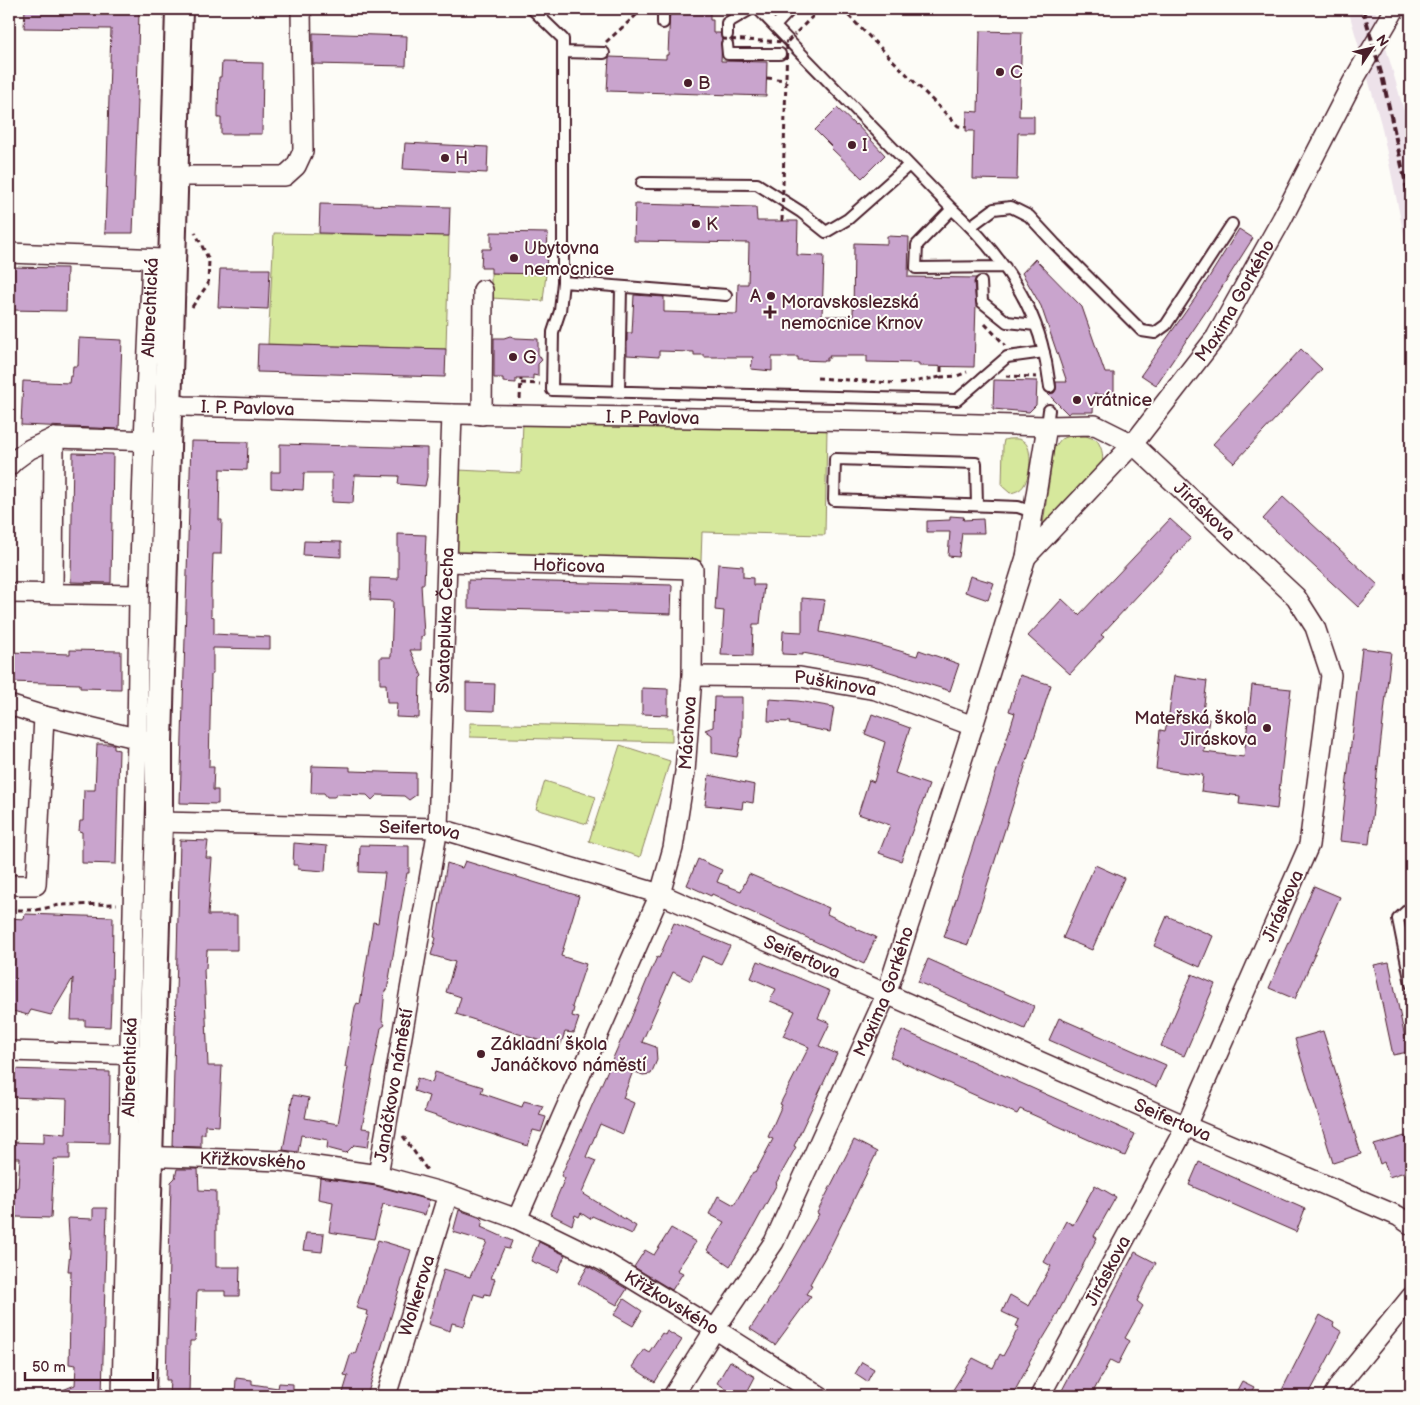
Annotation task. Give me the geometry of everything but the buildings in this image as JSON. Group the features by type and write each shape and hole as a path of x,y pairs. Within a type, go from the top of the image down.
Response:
{"main road":[{"name":"Albrechtická","path":"142,1396 139,1156 141,1055 159,822 148,740 155,441 168,404 162,259 175,176 179,9"}],"street":[{"path":"175,176 285,176 296,166 303,151 300,9"},
{"name":"Maxima Gorkého","path":"1026,557 1133,444 1216,337 1282,219 1352,83 1395,9"},
{"name":"Albrechtická","path":"9,253 162,259 155,441 139,595 148,740 141,1055"},
{"path":"482,415 483,290"},
{"name":"I. P. Pavlova","path":"168,404 482,415 870,420 1048,418 1095,425 1133,444"},
{"name":"Svatopluka Čecha","path":"438,828 452,414"},
{"name":"Maxima Gorkého","path":"673,1396 715,1329 774,1242 886,995 974,726 1026,557 1048,418"},
{"path":"9,466 30,449 54,438 155,441"},
{"path":"52,592 54,438"},
{"name":"Jiráskova","path":"1040,1396 1186,1126 1309,845 1331,675 1316,627 1296,598 1133,444"},
{"name":"Hořicova","path":"447,562 693,569"},
{"name":"Máchova","path":"660,894 673,848 686,772 692,676 693,569"},
{"path":"9,593 52,592 139,595"},
{"name":"Puškinova","path":"692,676 800,677 876,690 974,726"},
{"path":"9,705 44,716 148,740"},
{"path":"9,886 36,885 44,716"},
{"name":"Seifertova","path":"159,822 438,828 660,894 1186,1126 1398,1216 1411,1225"},
{"name":"Janáčkovo náměstí","path":"438,828 378,1174 445,1193 517,1219"},
{"path":"517,1219 660,894"},
{"path":"9,1051 141,1055"},
{"name":"Albrechtická","path":"122,1396 139,1156"},
{"name":"Křižkovského","path":"139,1156 281,1161 378,1174"},
{"name":"Wolkerova","path":"386,1396 445,1193"},
{"name":"Křižkovského","path":"517,1219 603,1261 820,1396"},
{"path":"1333,1396 1340,1384 1411,1297"}],"lane":[{"path":"663,9 663,23"},
{"path":"751,9 727,23 725,39 728,54 790,49"},
{"path":"758,9 775,26 790,49 971,226 1005,267 1023,297 1036,325 1044,352 1050,387"},
{"path":"775,26 791,9"},
{"path":"540,11 564,39 563,282 560,311 553,332 552,390 957,400 1007,357 1044,352"},
{"path":"564,52 599,53"},
{"path":"642,182 756,184 801,212 826,232 848,220 909,164"},
{"path":"971,226 994,208 1011,207 1029,216 1142,331 1155,333 1166,325 1232,224"},
{"path":"952,209 917,245 916,268 1005,267"},
{"path":"563,282 726,295"},
{"path":"982,282 982,302 988,307 1007,322 1036,325"},
{"path":"619,391 622,288"},
{"path":"977,505 976,463 835,460 834,500 1018,507 1033,512"},
{"path":"1411,907 1398,919 1411,984"}],"path":[{"path":"599,53 643,9"},
{"path":"782,221 786,80 790,49 820,9"},
{"path":"842,9 958,126 966,127"},
{"path":"725,39 790,49"},
{"path":"767,78 786,80"},
{"path":"985,324 1006,346"},
{"path":"817,378 900,384 941,377"},
{"path":"520,399 521,381 552,384"},
{"path":"9,910 36,910 60,905 126,904"},
{"path":"388,1116 445,1193"}],"shaded area":[{"path":"1348,9 1375,9 1406,118 1411,144 1411,269 1381,124"}],"green space":[{"path":"274,233 449,236 446,349 268,344"},
{"path":"491,273 546,274 543,301 491,298"},
{"path":"523,422 827,428 825,535 702,532 701,561 458,555 453,553 458,470 521,473"},
{"path":"1070,436 1086,436 1097,440 1102,454 1101,469 1046,527 1043,524 1054,448 1061,439"},
{"path":"1004,440 1023,441 1029,449 1030,455 1029,469 1024,485 1018,491 1010,493 1002,486 1003,445"},
{"path":"470,723 672,728 672,742 470,737"},
{"path":"620,745 670,761 640,857 589,841"},
{"path":"545,781 596,797 587,824 536,809"}],"railway":[{"path":"1363,9 1383,80 1411,207"}],"place":[{"name":"C","path":"1000,72"},
{"name":"B","path":"688,83"},
{"name":"I","path":"852,145"},
{"name":"H","path":"445,158"},
{"name":"K","path":"696,224"},
{"name":"Ubytovna nemocnice","path":"514,258"},
{"name":"A","path":"771,296"},
{"name":"Moravskoslezská nemocnice Krnov","path":"770,312"},
{"name":"G","path":"513,357"},
{"name":"vrátnice","path":"1077,400"},
{"name":"Mateřská škola Jiráskova","path":"1267,728"},
{"name":"Základní škola Janáčkovo náměstí","path":"481,1054"}]}
